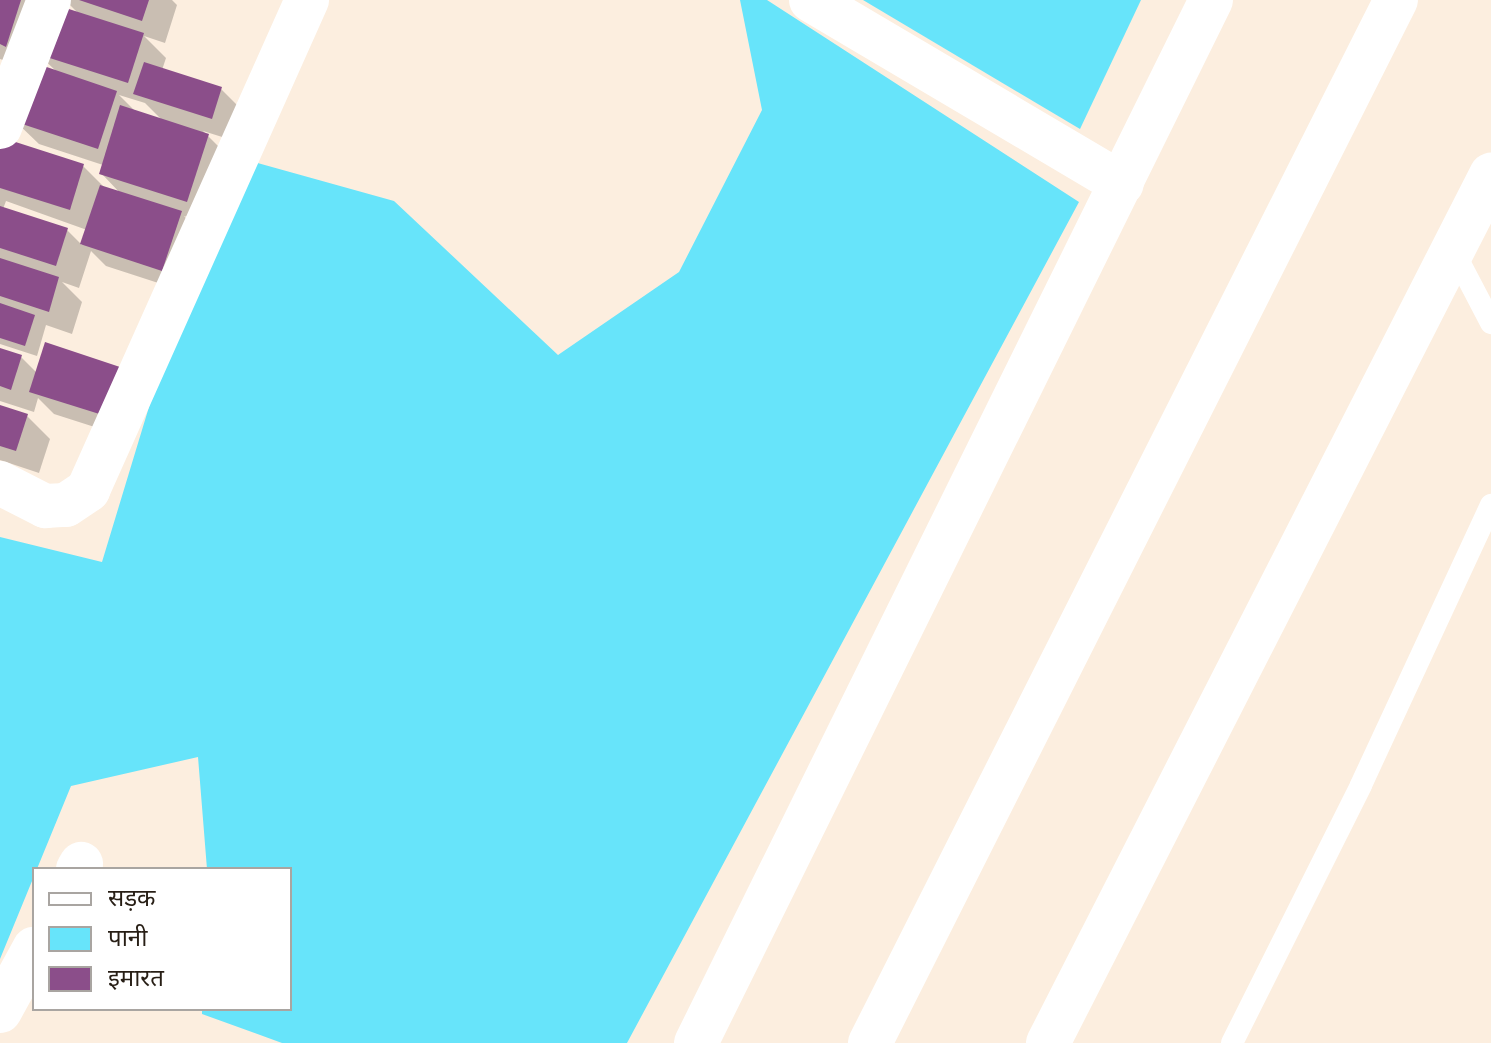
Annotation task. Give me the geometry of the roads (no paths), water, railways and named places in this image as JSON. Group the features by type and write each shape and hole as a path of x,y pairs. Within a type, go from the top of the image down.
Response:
{"street":[{"path":"0,127 49,0"},
{"path":"0,483 45,506 66,505 88,490 307,0"},
{"path":"811,0 1122,184"},
{"path":"696,1043 1211,0"},
{"path":"870,1043 1396,0"},
{"path":"1048,1043 1455,254 1491,175"},
{"path":"0,1011 32,953"}],"lane":[{"path":"1455,254 1491,323"},
{"path":"1232,1043 1361,785 1491,505"}],"water":[{"path":"740,0 767,0 1079,202 627,1043 282,1043 202,1014 202,1011 292,1011 292,867 207,867 198,757 71,786 38,867 32,867 32,881 0,959 0,537 102,562 162,364 236,157 394,201 558,355 679,272 762,110"},
{"path":"863,0 1141,0 1080,129"}]}
